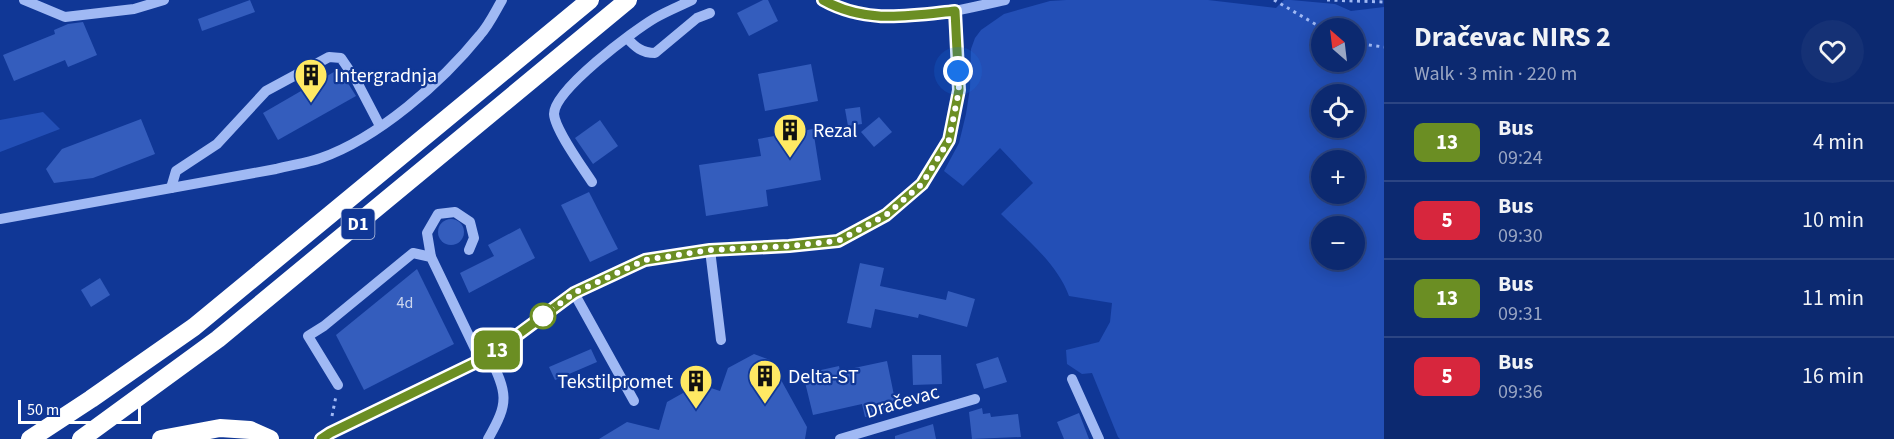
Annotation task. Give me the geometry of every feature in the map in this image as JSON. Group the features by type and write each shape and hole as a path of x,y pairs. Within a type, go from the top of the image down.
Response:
{"highway":[{"name":"D1","path":"30,439 194,327 590,0"},
{"name":"D1","path":"81,439 218,339 628,0"},
{"path":"161,439 220,428 250,430 270,439"}],"street":[{"path":"24,0 65,17 134,9 164,0"},
{"path":"0,219 276,169 321,158 354,142 408,106 440,78 481,34 502,0"},
{"path":"592,182 560,132 554,114 561,95 627,38 655,18 692,0"},
{"path":"823,0 860,15 903,16 955,11 1005,0"},
{"path":"328,436 485,357 574,293 645,260 710,250 838,241 886,215 922,184 949,140 959,90 955,11"},
{"path":"627,38 636,48 646,53 655,53 697,18 710,13"},
{"path":"171,188 176,171 217,144 267,91 329,57 341,58 356,80 380,126"},
{"path":"469,250 474,238 470,222 455,212 438,214 427,233 431,256 485,357 504,387 502,415 489,439"},
{"path":"710,250 721,340"},
{"path":"338,386 308,336 324,326 413,254 431,256"},
{"path":"574,293 634,401"},
{"path":"1072,379 1099,439"},
{"name":"Dračevac","path":"840,439 975,399"}],"path":[{"path":"1274,0 1311,22"},
{"path":"1327,0 1384,2"},
{"path":"1365,44 1384,47"},
{"path":"328,436 338,386"}],"shaded area":[{"path":"1066,0 1208,0 1276,8 1284,0 1291,0 1335,4 1351,11 1384,7 1384,439 1120,439 1118,437 1092,373 1082,374 1067,364 1066,350 1099,342 1110,322 1112,303 1069,296 1049,262 1001,214 1033,183 1000,148 963,186 944,171 959,143 966,114 970,88 971,49 975,38 981,30 1004,14 1050,1"},
{"path":"43,112 60,129 0,152 0,120"}],"building":[{"path":"250,0 255,12 202,31 198,19"},
{"path":"763,0 768,0 778,21 749,36 737,13"},
{"path":"83,22 97,55 68,67 65,60 14,81 3,55 55,34 54,30 68,24"},
{"path":"811,64 818,101 765,111 758,74"},
{"name":"Intergradnja","path":"339,69 356,96 278,140 263,113"},
{"path":"860,107 862,124 848,126 845,109"},
{"path":"879,117 892,132 874,147 861,132"},
{"path":"141,119 155,154 93,178 54,183 46,169 62,149"},
{"path":"600,120 618,146 593,164 575,138"},
{"path":"813,129 821,180 766,190 768,206 706,216 699,165 761,156 758,139"},
{"path":"589,192 618,249 590,262 561,205"},
{"path":"451,219 460,223 464,232 460,241 451,245 442,241 438,232 442,223"},
{"path":"520,228 535,258 469,293 460,273 494,256 488,245"},
{"path":"860,263 884,268 880,286 946,300 948,291 975,299 967,327 919,314 918,318 875,309 871,328 847,323"},
{"path":"417,269 454,344 364,390 336,335"},
{"path":"100,278 110,295 91,307 81,290"},
{"path":"591,349 597,362 555,380 549,367"},
{"path":"754,354 770,360 807,427 805,439 599,439 627,422 659,430 667,402 699,384 720,391 728,368"},
{"path":"912,355 941,355 942,384 913,385"},
{"path":"998,357 1007,382 984,389 976,364"},
{"path":"887,361 897,410 865,417 862,404 813,415 803,374 839,366 840,371"},
{"path":"982,408 983,414 990,413 991,417 1018,414 1021,437 972,439 969,412"},
{"path":"1079,413 1089,439 1064,439 1057,422"},
{"path":"933,424 936,439 895,439 895,436"}],"bus line":[{"name":"13","path":"321,439 327,434 489,356 574,293 645,260 710,250 838,241 886,215 922,184 949,140 959,90 955,11 903,16 860,15 823,0"}],"place":[{"name":"Intergradnja","path":"311,104"},
{"name":"Rezal","path":"790,159"},
{"name":"Delta-ST","path":"765,405"},
{"name":"Tekstilpromet","path":"696,410"}],"route":[{"path":"543,316 574,293 645,260 710,250 838,241 886,215 922,184 949,140 959,90 958,71"}]}
